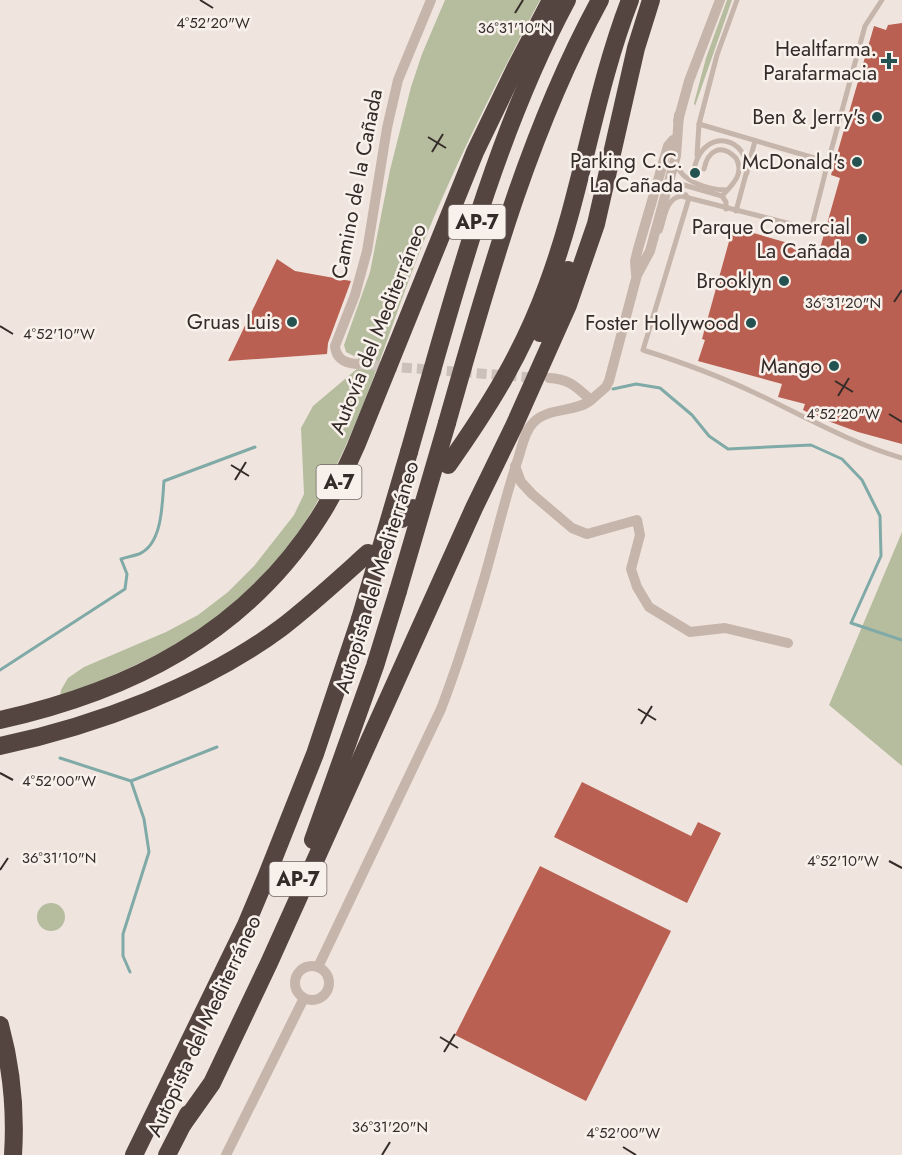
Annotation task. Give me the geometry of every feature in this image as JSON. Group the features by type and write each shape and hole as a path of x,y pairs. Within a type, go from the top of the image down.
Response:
{"highway":[{"name":"Autovía del Mediterráneo","path":"0,720 70,702 103,690 170,659 229,620 279,572 319,518 340,479 371,411 475,152 551,0"},
{"name":"Autopista del Mediterráneo","path":"134,1155 246,925 315,754 360,619 444,331 498,161 534,68 567,0"},
{"name":"Autopista del Mediterráneo","path":"167,1155 241,1004 300,872 350,740 398,591 476,320 531,151 557,87 600,0"},
{"path":"448,465 501,386 527,336 548,284 571,208 608,65 630,0"},
{"path":"477,424 500,404 511,387 535,344 569,270 583,226 611,116 649,0"},
{"path":"183,1124 212,1083 265,973 568,305 596,224 649,0"},
{"path":"0,746 78,727 170,691 225,663 279,629 368,553"},
{"path":"0,1025 12,1080 15,1121 13,1155"}],"street":[{"name":"Camino de la Cañada","path":"357,364 340,359 334,346 355,295 367,251 387,128 398,80 431,0"},
{"path":"665,185 673,140 689,81 720,0"},
{"path":"636,275 647,256 647,239 676,156 679,115"},
{"path":"318,967 441,709 484,579 526,433 533,422 543,415 584,406 606,387 609,381 636,275 637,255 668,146 673,140"},
{"path":"549,378 572,383 591,400"},
{"path":"515,466 521,482 532,494 572,528 588,534 638,520 640,536 631,569 637,587 650,607 690,632 725,628 788,643"},
{"path":"308,967 318,967 328,976 329,983 326,993 321,998 313,1000 304,998 297,992 296,977 300,971 308,967"},
{"path":"226,1155 304,998"}],"lane":[{"path":"697,158 699,124 717,54 737,0"},
{"path":"647,256 661,228 670,201 679,196 811,229 865,26 882,0"},
{"path":"699,124 828,162"},
{"path":"695,165 700,150 715,141 724,142 740,149 745,156 747,173"},
{"path":"736,211 755,141"},
{"path":"704,169 708,155 714,151 724,150 733,154 738,160 740,168 735,183 722,196"},
{"path":"676,156 681,175 687,180 727,190"},
{"path":"702,184 708,192"},
{"path":"665,185 722,196 726,202 726,209"},
{"path":"665,185 689,198"},
{"path":"689,198 644,350 684,363 754,392 790,411 881,452 902,458"}],"green space":[{"path":"445,0 540,0 451,179 407,284 358,418 317,503 291,542 262,578 218,617 168,649 60,697 68,678 84,667 166,632 198,615 228,592 254,566 294,515 304,494 301,428 313,406 358,368 358,358 346,352 344,345 370,272 390,170 411,87"},
{"path":"727,0 732,0 695,106 706,58"},
{"path":"902,532 902,766 829,705"},
{"path":"51,903 61,907 65,917 61,927 51,931 41,927 37,917 41,907"}],"building":[{"name":"Parque Comercial La Cañada","path":"902,23 902,444 858,432 803,410 805,404 778,397 782,384 698,361 733,227 819,252 840,178 831,175 874,26 886,30 888,25"},
{"name":"Gruas Luis","path":"277,259 295,271 351,281 328,343 327,354 228,361"},
{"path":"582,782 691,836 698,822 721,833 687,903 554,837"},
{"path":"540,866 671,931 586,1101 455,1035"}],"waterway":[{"path":"613,389 636,384 660,388 692,415 709,436 728,449 811,445 842,459 862,480 880,516 881,556 851,623 902,640"},
{"path":"0,670 125,589 127,574 121,559 139,554 153,541 160,522 164,481 255,447"},
{"path":"131,781 217,747"},
{"path":"60,758 131,781 144,819 149,852 123,934 123,956 130,972"}],"tunnel":[{"path":"357,364 539,378"}],"place":[{"name":"Healtfarma. Parafarmacia","path":"889,61"},
{"name":"Ben & Jerry's","path":"877,117"},
{"name":"McDonald's","path":"857,162"},
{"name":"Parking C.C. La Cañada","path":"695,173"},
{"name":"Parque Comercial La Cañada","path":"862,239"},
{"name":"Brooklyn","path":"784,281"},
{"name":"Gruas Luis","path":"292,322"},
{"name":"Foster Hollywood","path":"751,323"},
{"name":"Mango","path":"834,366"}]}
